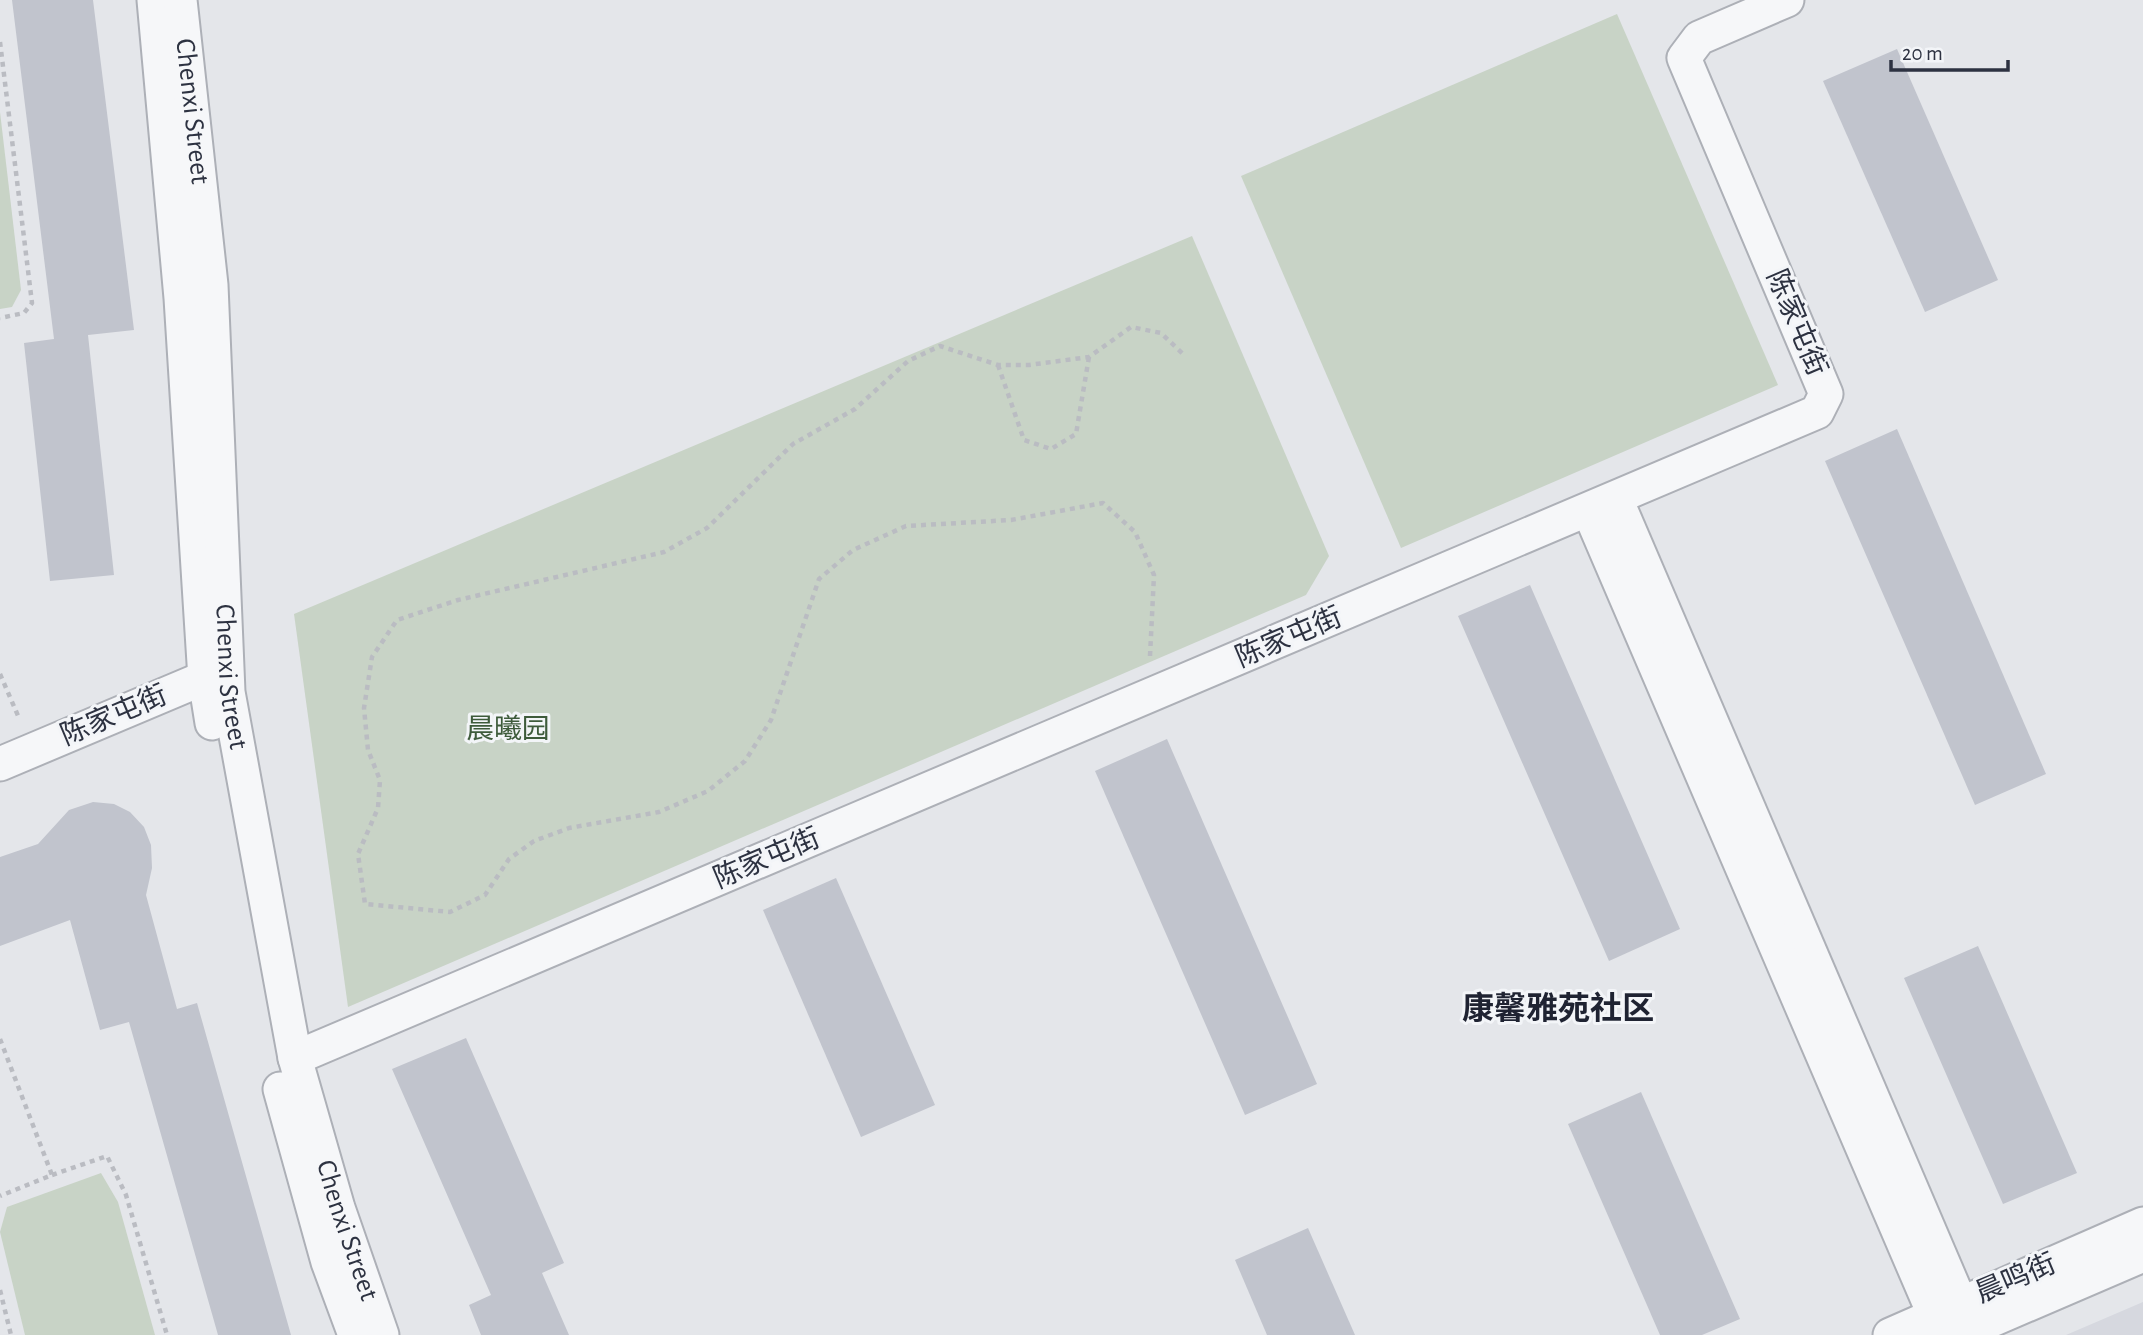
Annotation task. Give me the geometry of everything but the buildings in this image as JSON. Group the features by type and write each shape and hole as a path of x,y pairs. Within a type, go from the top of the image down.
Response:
{"street":[{"name":"Chenxi Street","path":"154,0 217,685 275,1073 328,1262 355,1335"},
{"name":"Chenxi Street","path":"180,0 211,285 217,685 295,1058 338,1208 382,1335"},
{"name":"陈家屯街","path":"295,1058 1817,412 1826,394 1684,58 1699,38 1787,0"},
{"path":"1603,505 1957,1325"},
{"name":"陈家屯街","path":"0,764 217,685"},
{"name":"陈家屯街","path":"0,787 217,685"},
{"name":"晨鸣街","path":"1957,1325 2143,1224"},
{"name":"晨鸣街","path":"1889,1335 1957,1325 2143,1255"}],"path":[{"path":"0,42 32,303 24,313 0,318"},
{"path":"1150,663 1154,575 1135,532 1103,503 1011,520 906,526 853,550 819,579 771,720 744,761 708,791 659,812 569,828 534,841 509,859 485,895 450,912 365,904 358,854 378,808 380,780 368,750 364,708 372,657 397,620 458,600 664,552 707,528 793,444 855,409 908,361 940,346 998,365 1029,365 1089,357 1131,327 1161,332 1182,355"},
{"path":"998,365 1024,440 1051,449 1076,434 1089,357"},
{"path":"0,674 33,751"},
{"path":"0,1038 52,1175"},
{"path":"0,1196 107,1156 126,1195 167,1335"},
{"path":"0,1290 11,1335"}],"shaded area":[{"path":"2143,1302 2143,1335 2066,1335"}],"green space":[{"path":"1617,14 1778,385 1401,548 1241,176"},
{"path":"0,112 21,290 12,307 0,309"},
{"name":"晨曦园","path":"1192,236 1329,556 1306,595 348,1007 294,614"},
{"path":"101,1173 118,1202 155,1335 25,1335 0,1232 7,1207"}],"district":[{"name":"康馨雅苑社区","path":"1558,1009"}]}
